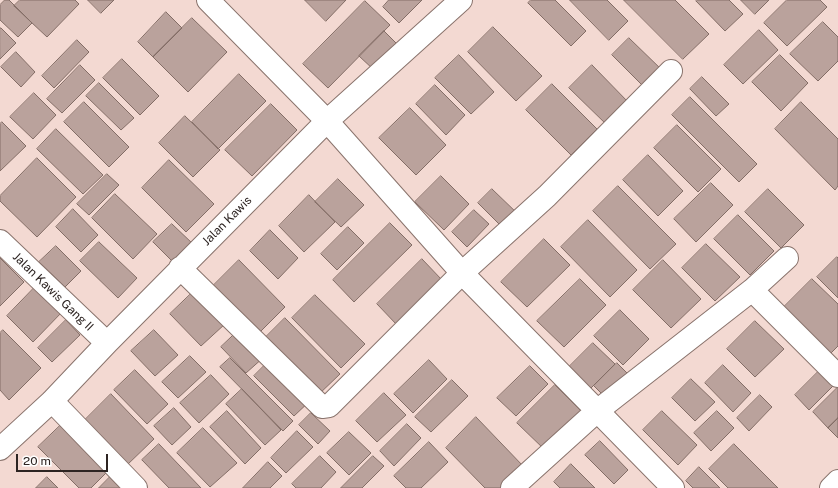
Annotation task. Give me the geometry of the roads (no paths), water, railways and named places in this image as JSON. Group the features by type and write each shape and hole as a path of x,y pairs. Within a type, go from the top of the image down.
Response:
{"street":[{"path":"208,0 327,121 462,273 674,488"},
{"name":"Jalan Kawis","path":"0,449 52,401 106,343 327,121 456,2"},
{"path":"180,268 322,407 329,406 462,273 547,196 671,72"},
{"name":"Jalan Kawis Gang II","path":"0,240 106,343"},
{"path":"512,488 597,411 752,290 787,258"},
{"path":"752,290 838,376"},
{"path":"52,401 136,488"},
{"path":"831,488 838,481"}]}
